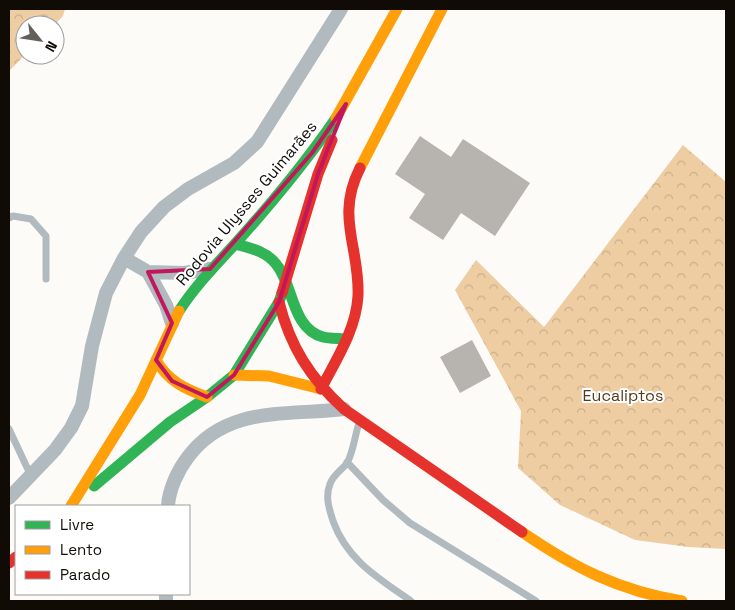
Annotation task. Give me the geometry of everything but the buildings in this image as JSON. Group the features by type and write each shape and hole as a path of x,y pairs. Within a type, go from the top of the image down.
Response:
{"main road":[{"name":"Rodovia Ulysses Guimarães","path":"73,505 136,448 207,397 234,375 279,302 318,174 346,104 397,9"},
{"path":"321,389 346,339 358,297 358,284 347,212 351,186 442,9"},
{"name":"Rodovia Ulysses Guimarães","path":"73,505 120,431 140,395 172,323 210,269 235,244 312,153 346,104"},
{"path":"235,244 255,247 267,253 276,261 287,280 296,314 316,335 328,340 346,339"},
{"path":"279,302 292,348 302,365 321,389 344,409 557,556 601,579 646,594 682,601"},
{"path":"156,360 162,371 172,381 186,390 207,397"},
{"path":"234,375 269,376 321,389"}],"street":[{"path":"9,498 31,476 71,428 82,406 98,320 106,293 124,258 141,232 164,206 188,189 234,163 257,142 341,9"},
{"path":"124,258 148,272 184,273 210,269"},
{"path":"148,272 172,323"},
{"path":"168,505 180,467 199,442 226,424 252,416 344,409"}],"lane":[{"path":"9,218 13,216 31,219 46,236 46,279"},
{"path":"360,420 348,462 331,481 327,493 328,505 337,532 349,552 360,564 411,601"},
{"path":"9,429 31,476"},
{"path":"348,462 383,500 410,524 536,601"}],"highlighted area":[{"path":"346,104 318,174 279,302 234,375 207,397 172,381 156,360 172,323 148,272 210,269 312,153"}],"green space":[{"path":"9,9 65,9 63,15 15,15 15,65 9,71"},
{"name":"Eucaliptos","path":"683,145 726,182 726,549 688,547 635,540 560,505 518,468 521,411 455,290 476,260 544,327"}],"traffic: fast":[{"path":"179,311 198,285 288,182 336,118"},
{"path":"235,244 263,253 276,264 282,273 299,315 305,325 313,332 326,338 346,339"},
{"path":"94,486 170,422 207,397 234,375 279,302 282,293"}],"traffic: slow":[{"path":"336,118 397,9"},
{"path":"360,168 442,9"},
{"path":"72,505 140,395 179,311"},
{"path":"156,360 172,379 191,391 207,397"},
{"path":"234,375 269,376 321,389"},
{"path":"522,532 578,567 597,576 638,591 682,601"}],"traffic: jam":[{"path":"282,293 318,174 332,140"},
{"path":"321,389 349,333 356,309 358,278 350,232 349,202 360,168"},
{"path":"279,302 295,347 311,373 344,409 522,532"},
{"path":"9,563 15,558"}]}
